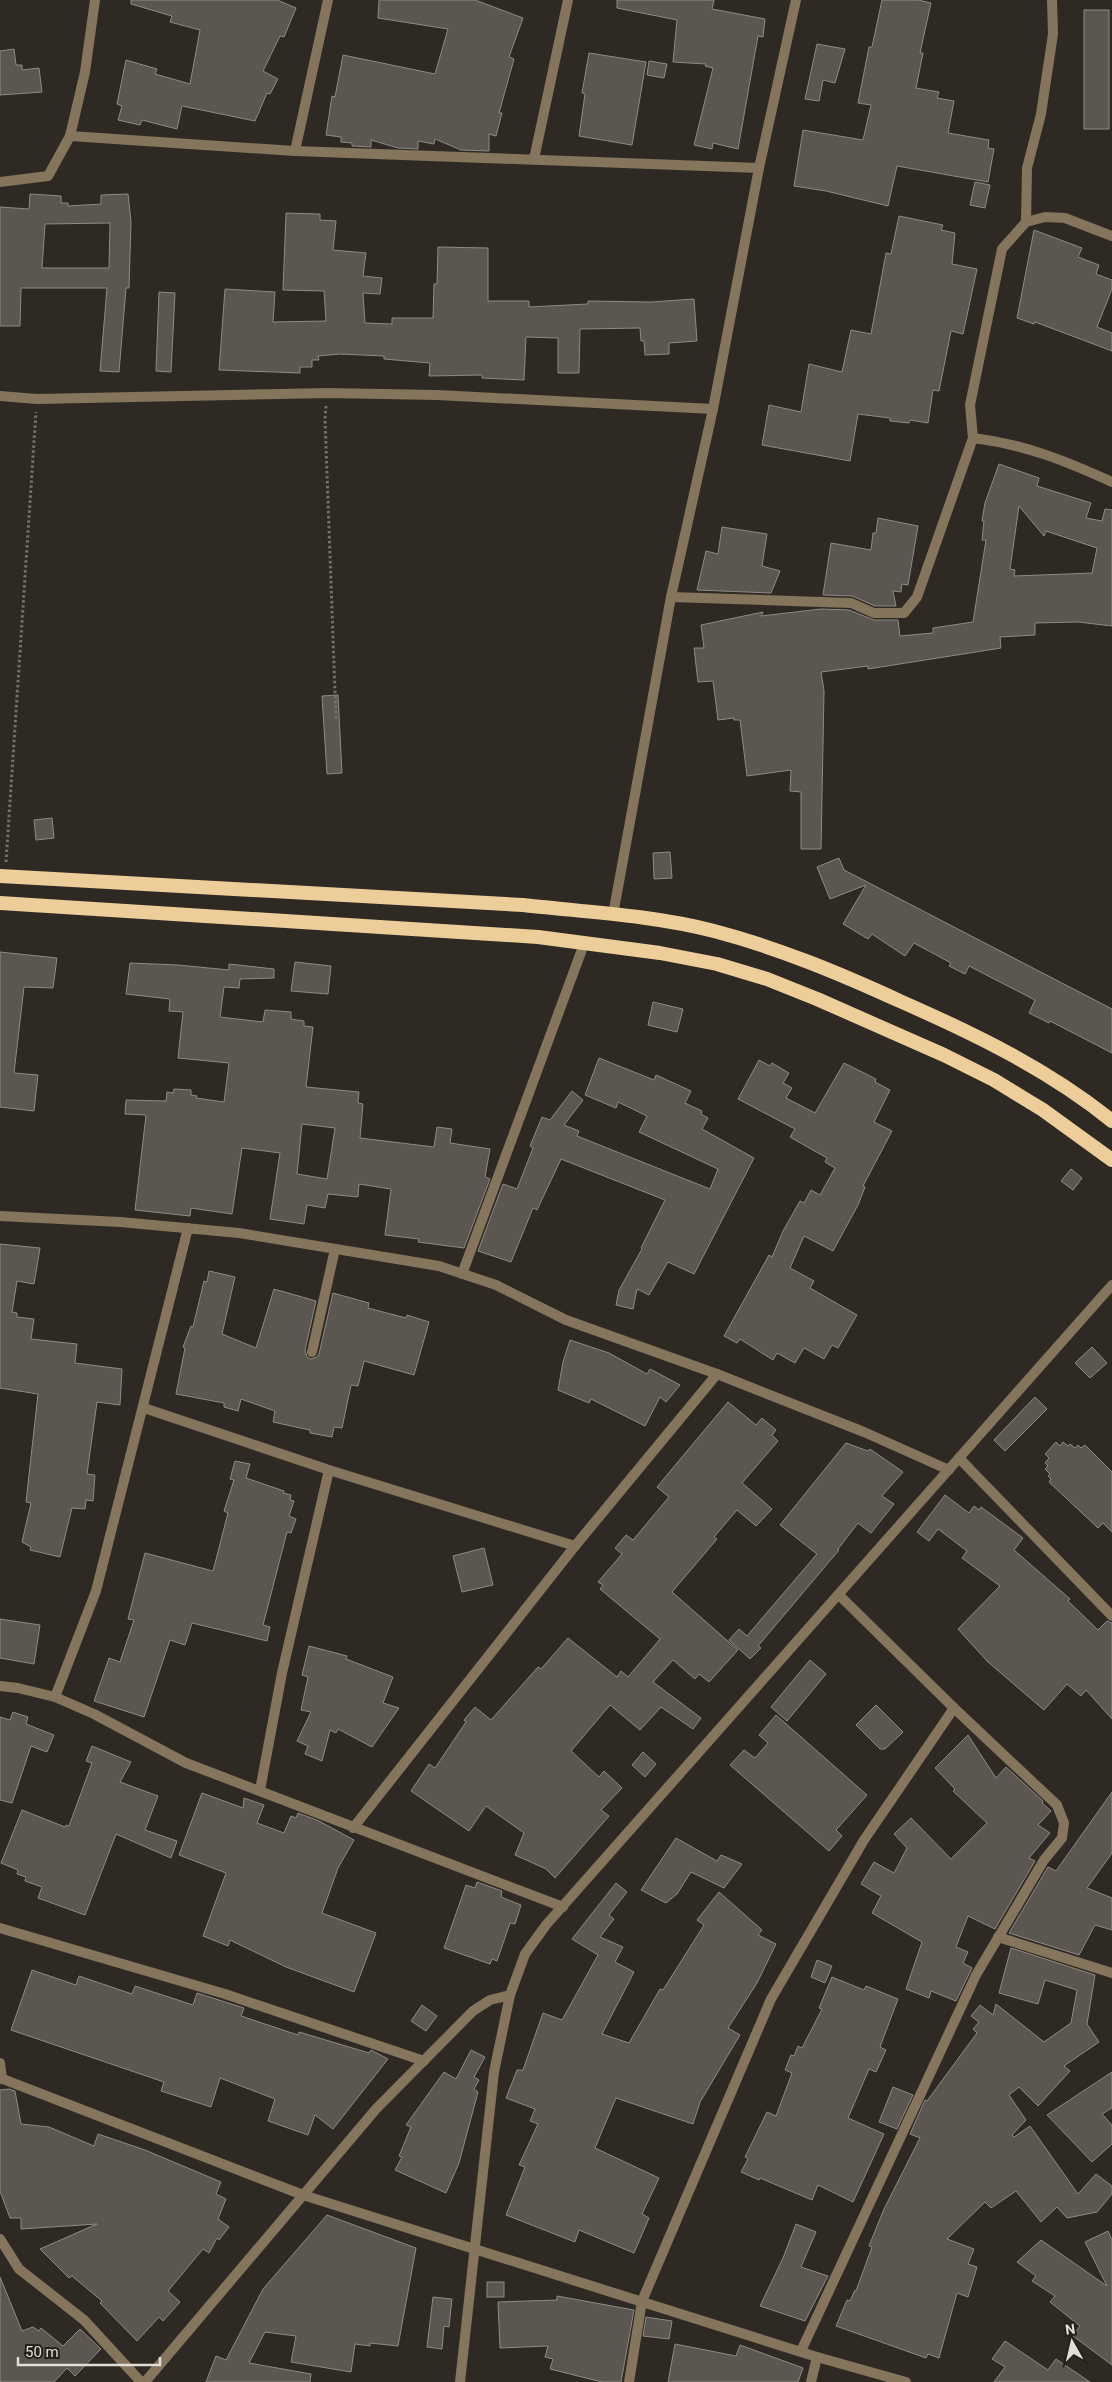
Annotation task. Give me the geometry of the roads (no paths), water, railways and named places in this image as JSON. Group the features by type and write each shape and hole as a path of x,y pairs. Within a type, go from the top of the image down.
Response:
{"highway":[{"path":"3,876 513,905 613,915 712,930 766,946 821,967 950,1023 1054,1079 1112,1121"},
{"path":"0,903 472,931 538,937 660,953 717,964 767,979 817,999 944,1055 994,1080 1044,1110 1112,1160"}],"street":[{"path":"0,182 48,176 70,136 85,72 95,0"},
{"path":"295,151 328,0"},
{"path":"613,915 671,597 713,409 759,168 796,0"},
{"path":"1026,222 1027,168 1041,114 1053,34 1052,0"},
{"path":"534,158 566,1"},
{"path":"70,136 295,151 534,158 759,168"},
{"path":"671,597 851,603 874,613 904,613 917,597 973,438 970,405 1002,249 1026,222 1045,217 1065,218 1112,236"},
{"path":"0,396 37,399 328,393 437,394 713,409"},
{"path":"973,438 1007,442 1069,462 1112,482"},
{"path":"462,1274 584,944"},
{"path":"0,1216 120,1222 239,1233 439,1266 496,1285 566,1320 717,1374 864,1432 949,1470"},
{"path":"55,1696 96,1591 144,1408 188,1228"},
{"path":"312,1352 335,1248"},
{"path":"460,2382 494,2072 510,1995 525,1954 563,1907 1112,1285"},
{"path":"353,1828 575,1546 717,1374"},
{"path":"144,1408 329,1470 575,1546"},
{"path":"959,1458 1112,1616"},
{"path":"260,1790 282,1674 329,1470"},
{"path":"801,2352 976,1975 1044,1860 1062,1838 1064,1822 1057,1805 954,1708 839,1594"},
{"path":"0,1686 55,1696 94,1714 186,1763 563,1907"},
{"path":"629,2382 642,2301 771,1999 864,1840 954,1708"},
{"path":"0,1928 225,1994 424,2061"},
{"path":"998,1937 1112,1973"},
{"path":"0,2239 19,2269 84,2320 143,2382 376,2109 473,2011 490,2000 510,1995"},
{"path":"0,2063 1,2078 303,2195 817,2357 906,2382"},
{"path":"811,2382 817,2357"}]}
